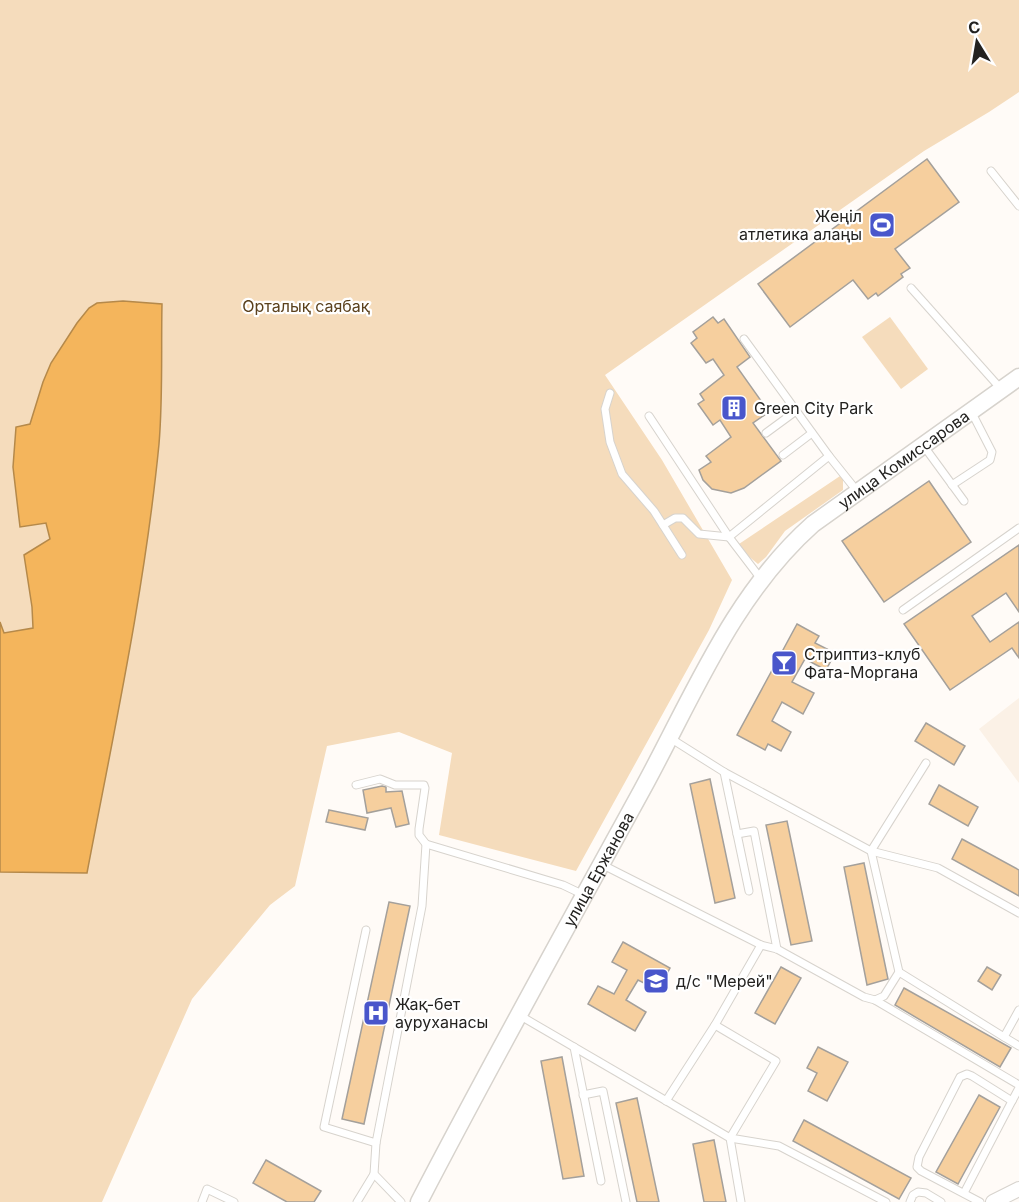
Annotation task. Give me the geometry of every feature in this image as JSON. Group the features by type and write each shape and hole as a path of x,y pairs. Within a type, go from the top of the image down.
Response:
{"street":[{"name":"улица Комиссарова","path":"791,544 813,524 857,491 1019,377"},
{"name":"улица Ержанова","path":"419,1202 728,628 760,579 791,544"},
{"path":"993,1202 1019,1190"}],"lane":[{"path":"991,171 1019,206"},
{"path":"911,288 1001,389"},
{"path":"744,339 857,491"},
{"path":"610,393 605,409 610,442 622,474 654,511 682,555"},
{"path":"766,433 796,411"},
{"path":"952,485 990,460 992,452 971,411"},
{"path":"649,416 729,537 760,579"},
{"path":"783,455 812,433"},
{"path":"923,445 964,501"},
{"path":"663,525 675,518 683,518 699,534 729,537 829,456"},
{"path":"903,610 1019,528"},
{"path":"670,738 724,772 871,851 938,868 1019,913"},
{"path":"875,1000 884,996 898,972 871,851 926,763"},
{"path":"724,772 750,891"},
{"path":"356,785 380,779 395,785 407,783 424,785 419,835 426,844 563,885 584,895"},
{"path":"737,834 754,831 777,949"},
{"path":"357,1202 374,1174 376,1143 422,906 426,844"},
{"path":"601,864 761,945 777,949 864,997 875,1000 1019,1086 964,1193"},
{"path":"366,930 324,1127 376,1143"},
{"path":"666,1101 715,1025 761,945"},
{"path":"898,972 1019,1046"},
{"path":"1004,1037 1019,1010"},
{"path":"519,1015 730,1138 779,1146 886,1202"},
{"path":"715,1025 776,1061 730,1138 741,1202"},
{"path":"574,1047 600,1181"},
{"path":"980,1202 921,1171 917,1167 919,1157 960,1077 967,1074 972,1076 1012,1101"},
{"path":"583,1095 603,1091 626,1202"},
{"path":"374,1174 401,1202"},
{"path":"202,1202 207,1190 234,1202"},
{"path":"910,1202 918,1192 926,1193 941,1202"}],"shaded area":[{"path":"123,301 162,304 159,444 137,606 87,873 0,872 0,622 4,633 33,628 24,555 50,539 46,523 20,527 13,467 16,427 30,424 51,363 89,308 97,303"},
{"path":"1019,698 1019,783 979,729"}],"green space":[{"name":"Орталық саябақ","path":"0,0 1019,0 1019,92 924,151 605,375 662,460 732,580 709,630 576,871 439,835 452,753 399,732 327,746 295,886 270,905 192,999 102,1202 0,1202"},
{"path":"890,317 928,369 901,389 862,337"},
{"path":"843,474 843,490 785,531 758,564 736,546"}],"building":[{"name":"Жеңіл атлетика алаңы","path":"927,159 959,202 895,249 910,268 901,274 903,277 878,296 876,293 868,299 853,280 790,327 758,284"},
{"name":"Green City Park","path":"713,317 718,323 724,319 750,357 737,367 769,412 753,423 781,461 744,488 731,493 712,489 703,480 699,470 711,462 706,456 731,437 720,420 713,425 698,404 704,400 700,394 724,375 713,359 706,363 691,343 697,338 693,332"},
{"path":"929,481 971,542 884,602 842,541"},
{"path":"1019,545 1019,612 1006,593 972,616 990,642 1019,622 1019,658 1012,648 950,690 904,624"},
{"path":"797,624 819,636 815,643 835,653 826,670 805,659 792,682 814,693 803,714 782,702 772,721 791,732 781,751 768,744 765,750 737,735"},
{"path":"926,723 965,746 954,765 915,741"},
{"path":"710,779 735,898 715,903 690,784"},
{"path":"939,785 978,807 968,826 929,804"},
{"path":"386,787 386,792 402,791 409,824 396,827 391,808 367,813 363,790"},
{"path":"329,810 368,818 365,830 326,822"},
{"path":"787,821 812,941 791,945 766,825"},
{"path":"962,839 1019,870 1019,896 952,859"},
{"path":"864,863 888,979 867,985 844,867"},
{"name":"Жақ-бет ауруханасы","path":"389,902 410,906 364,1124 342,1119"},
{"path":"623,942 670,968 658,990 638,980 626,1000 646,1012 635,1031 588,1004 598,986 614,994 627,970 612,962"},
{"path":"781,967 801,978 775,1024 755,1013"},
{"path":"987,967 1001,975 992,990 978,981"},
{"path":"904,988 1011,1048 1000,1067 895,1005"},
{"path":"818,1047 848,1062 827,1101 808,1091 817,1073 807,1068"},
{"path":"562,1057 584,1176 563,1179 541,1061"},
{"path":"979,1095 1000,1107 958,1184 936,1172"},
{"path":"637,1098 659,1202 637,1202 616,1103"},
{"path":"804,1120 911,1178 899,1199 793,1141"},
{"path":"714,1140 726,1202 704,1202 693,1144"},
{"path":"266,1160 321,1191 314,1202 287,1202 253,1183"}],"place":[{"name":"Жеңіл атлетика алаңы","path":"882,225"},
{"name":"Green City Park","path":"734,408"},
{"name":"Стриптиз-клуб Фата-Моргана","path":"784,663"},
{"name":"д/с \"Мерей\"","path":"656,981"},
{"name":"Жақ-бет ауруханасы","path":"376,1013"}]}
